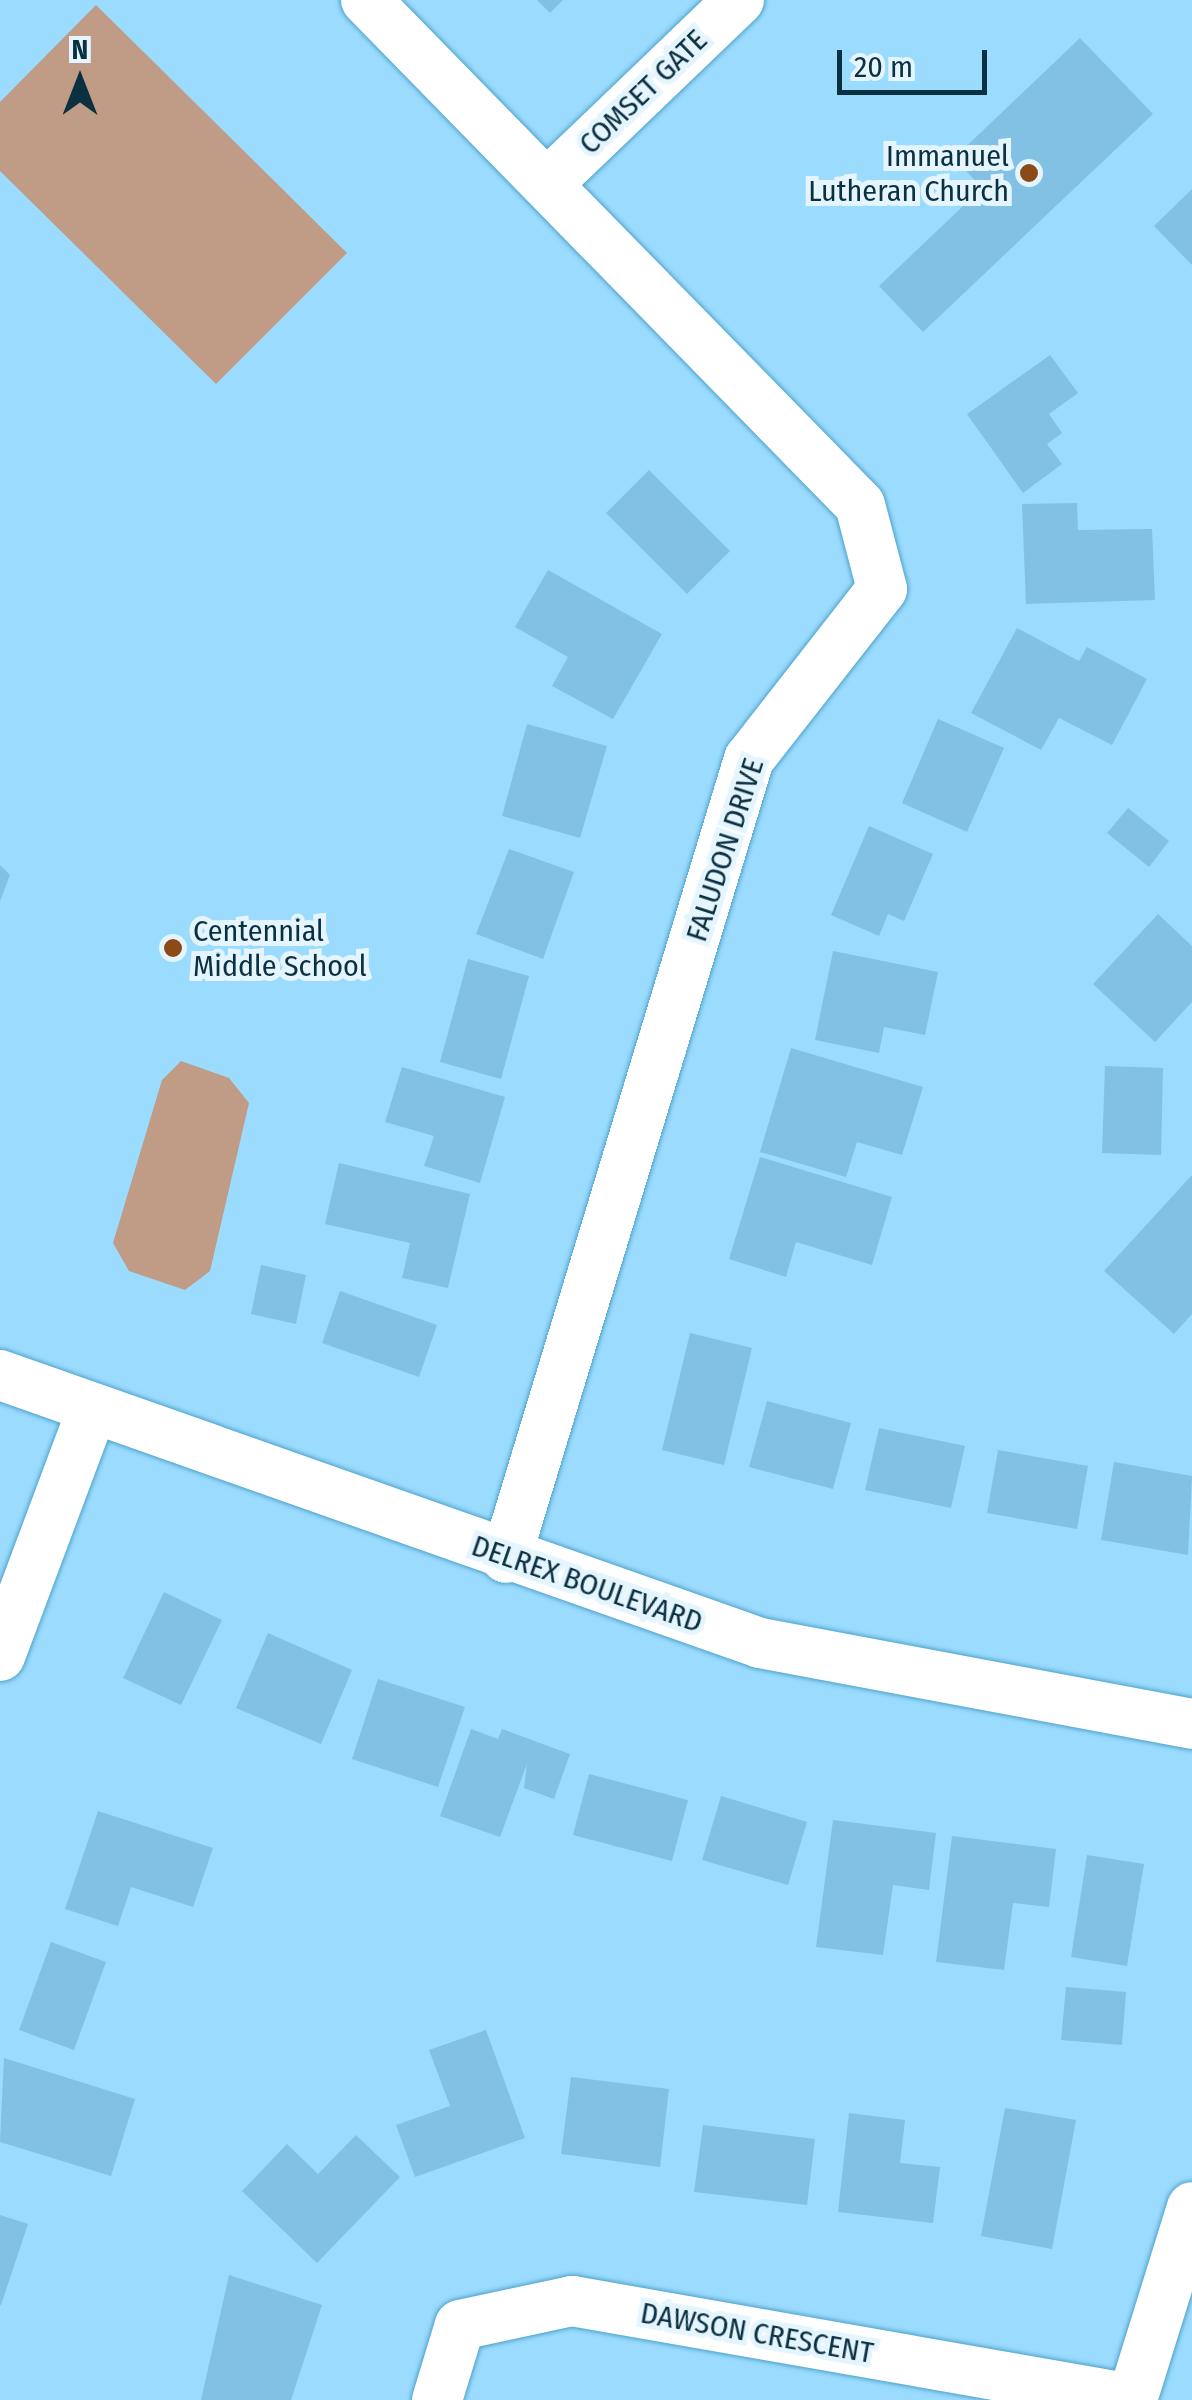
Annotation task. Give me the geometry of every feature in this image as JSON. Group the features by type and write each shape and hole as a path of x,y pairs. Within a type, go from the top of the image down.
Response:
{"street":[{"name":"FALUDON DRIVE","path":"366,0 860,505 882,589 749,759 506,1558"},
{"name":"COMSET GATE","path":"547,184 740,0"},
{"name":"DELREX BOULEVARD","path":"0,1375 506,1558 760,1643 1192,1724"},
{"path":"0,1656 92,1410"},
{"name":"DAWSON CRESCENT","path":"437,2400 460,2325 572,2301 1132,2400 1192,2207"}],"shaded area":[{"path":"96,5 347,253 216,384 0,171 0,102"},
{"path":"181,1061 229,1078 249,1103 210,1271 185,1290 129,1271 113,1243 162,1080"}],"building":[{"path":"537,0 563,0 550,13"},
{"name":"Immanuel Lutheran Church","path":"1080,38 1153,114 923,332 879,286 982,188 954,158"},
{"path":"1192,189 1192,265 1154,226"},
{"path":"1050,355 1078,393 1049,414 1062,433 1047,444 1062,464 1023,493 967,414"},
{"path":"649,470 730,551 687,594 606,513"},
{"path":"1077,503 1078,530 1152,529 1155,600 1026,604 1022,504"},
{"path":"548,570 662,634 613,719 552,686 568,657 515,627"},
{"path":"1017,628 1079,661 1087,647 1147,679 1112,745 1059,718 1041,750 971,713"},
{"path":"938,719 1004,748 967,832 902,803"},
{"path":"527,724 607,746 580,838 502,816"},
{"path":"1128,808 1169,841 1149,867 1107,833"},
{"path":"869,826 933,854 904,921 888,914 879,936 831,915"},
{"path":"509,849 574,872 543,959 476,934"},
{"path":"0,865 10,875 0,901"},
{"path":"1158,914 1192,946 1192,1002 1155,1042 1093,984"},
{"path":"833,951 938,972 925,1035 884,1027 879,1053 815,1040"},
{"path":"468,959 529,976 501,1079 440,1062"},
{"path":"791,1048 923,1087 902,1155 857,1142 846,1177 760,1152"},
{"path":"1105,1066 1163,1068 1161,1155 1102,1153"},
{"path":"402,1067 505,1097 480,1183 424,1166 434,1136 385,1122"},
{"path":"760,1157 892,1197 872,1265 796,1242 786,1277 729,1259"},
{"path":"339,1163 470,1194 448,1288 402,1278 410,1243 325,1224"},
{"path":"1192,1175 1192,1314 1174,1334 1104,1271"},
{"path":"261,1265 306,1275 296,1324 251,1314"},
{"path":"340,1291 437,1325 419,1377 322,1343"},
{"path":"690,1333 752,1348 724,1465 662,1450"},
{"path":"767,1401 851,1423 833,1489 749,1467"},
{"path":"879,1428 965,1446 951,1508 865,1490"},
{"path":"998,1450 1088,1466 1077,1529 987,1513"},
{"path":"1114,1462 1192,1476 1188,1555 1101,1540"},
{"path":"164,1592 222,1620 181,1705 123,1678"},
{"path":"268,1633 352,1670 321,1744 236,1708"},
{"path":"378,1679 465,1707 438,1787 352,1759"},
{"path":"471,1729 498,1739 502,1729 570,1754 554,1799 524,1788 527,1764 500,1837 440,1816"},
{"path":"589,1774 688,1800 672,1861 573,1835"},
{"path":"721,1796 807,1822 788,1885 702,1860"},
{"path":"98,1811 213,1848 193,1907 131,1887 118,1926 65,1909"},
{"path":"833,1820 936,1833 929,1890 893,1885 883,1955 816,1947"},
{"path":"952,1836 1056,1849 1049,1907 1013,1903 1004,1970 936,1962"},
{"path":"1087,1855 1144,1864 1127,1966 1071,1957"},
{"path":"51,1942 106,1962 74,2050 19,2030"},
{"path":"1066,1987 1126,1992 1122,2045 1061,2040"},
{"path":"486,2030 525,2138 415,2177 396,2125 450,2106 429,2050"},
{"path":"4,2058 135,2099 111,2176 0,2142"},
{"path":"571,2077 669,2089 660,2167 561,2154"},
{"path":"1005,2108 1076,2120 1052,2249 981,2236"},
{"path":"849,2113 905,2120 900,2163 940,2167 933,2223 838,2212"},
{"path":"703,2125 815,2139 807,2205 694,2192"},
{"path":"356,2135 400,2177 317,2263 242,2191 287,2144 318,2174"},
{"path":"0,2215 28,2224 1,2305 0,2305"},
{"path":"229,2275 322,2305 291,2400 201,2400"}],"place":[{"name":"Immanuel Lutheran Church","path":"1029,173"},
{"name":"Centennial Middle School","path":"173,948"}]}
